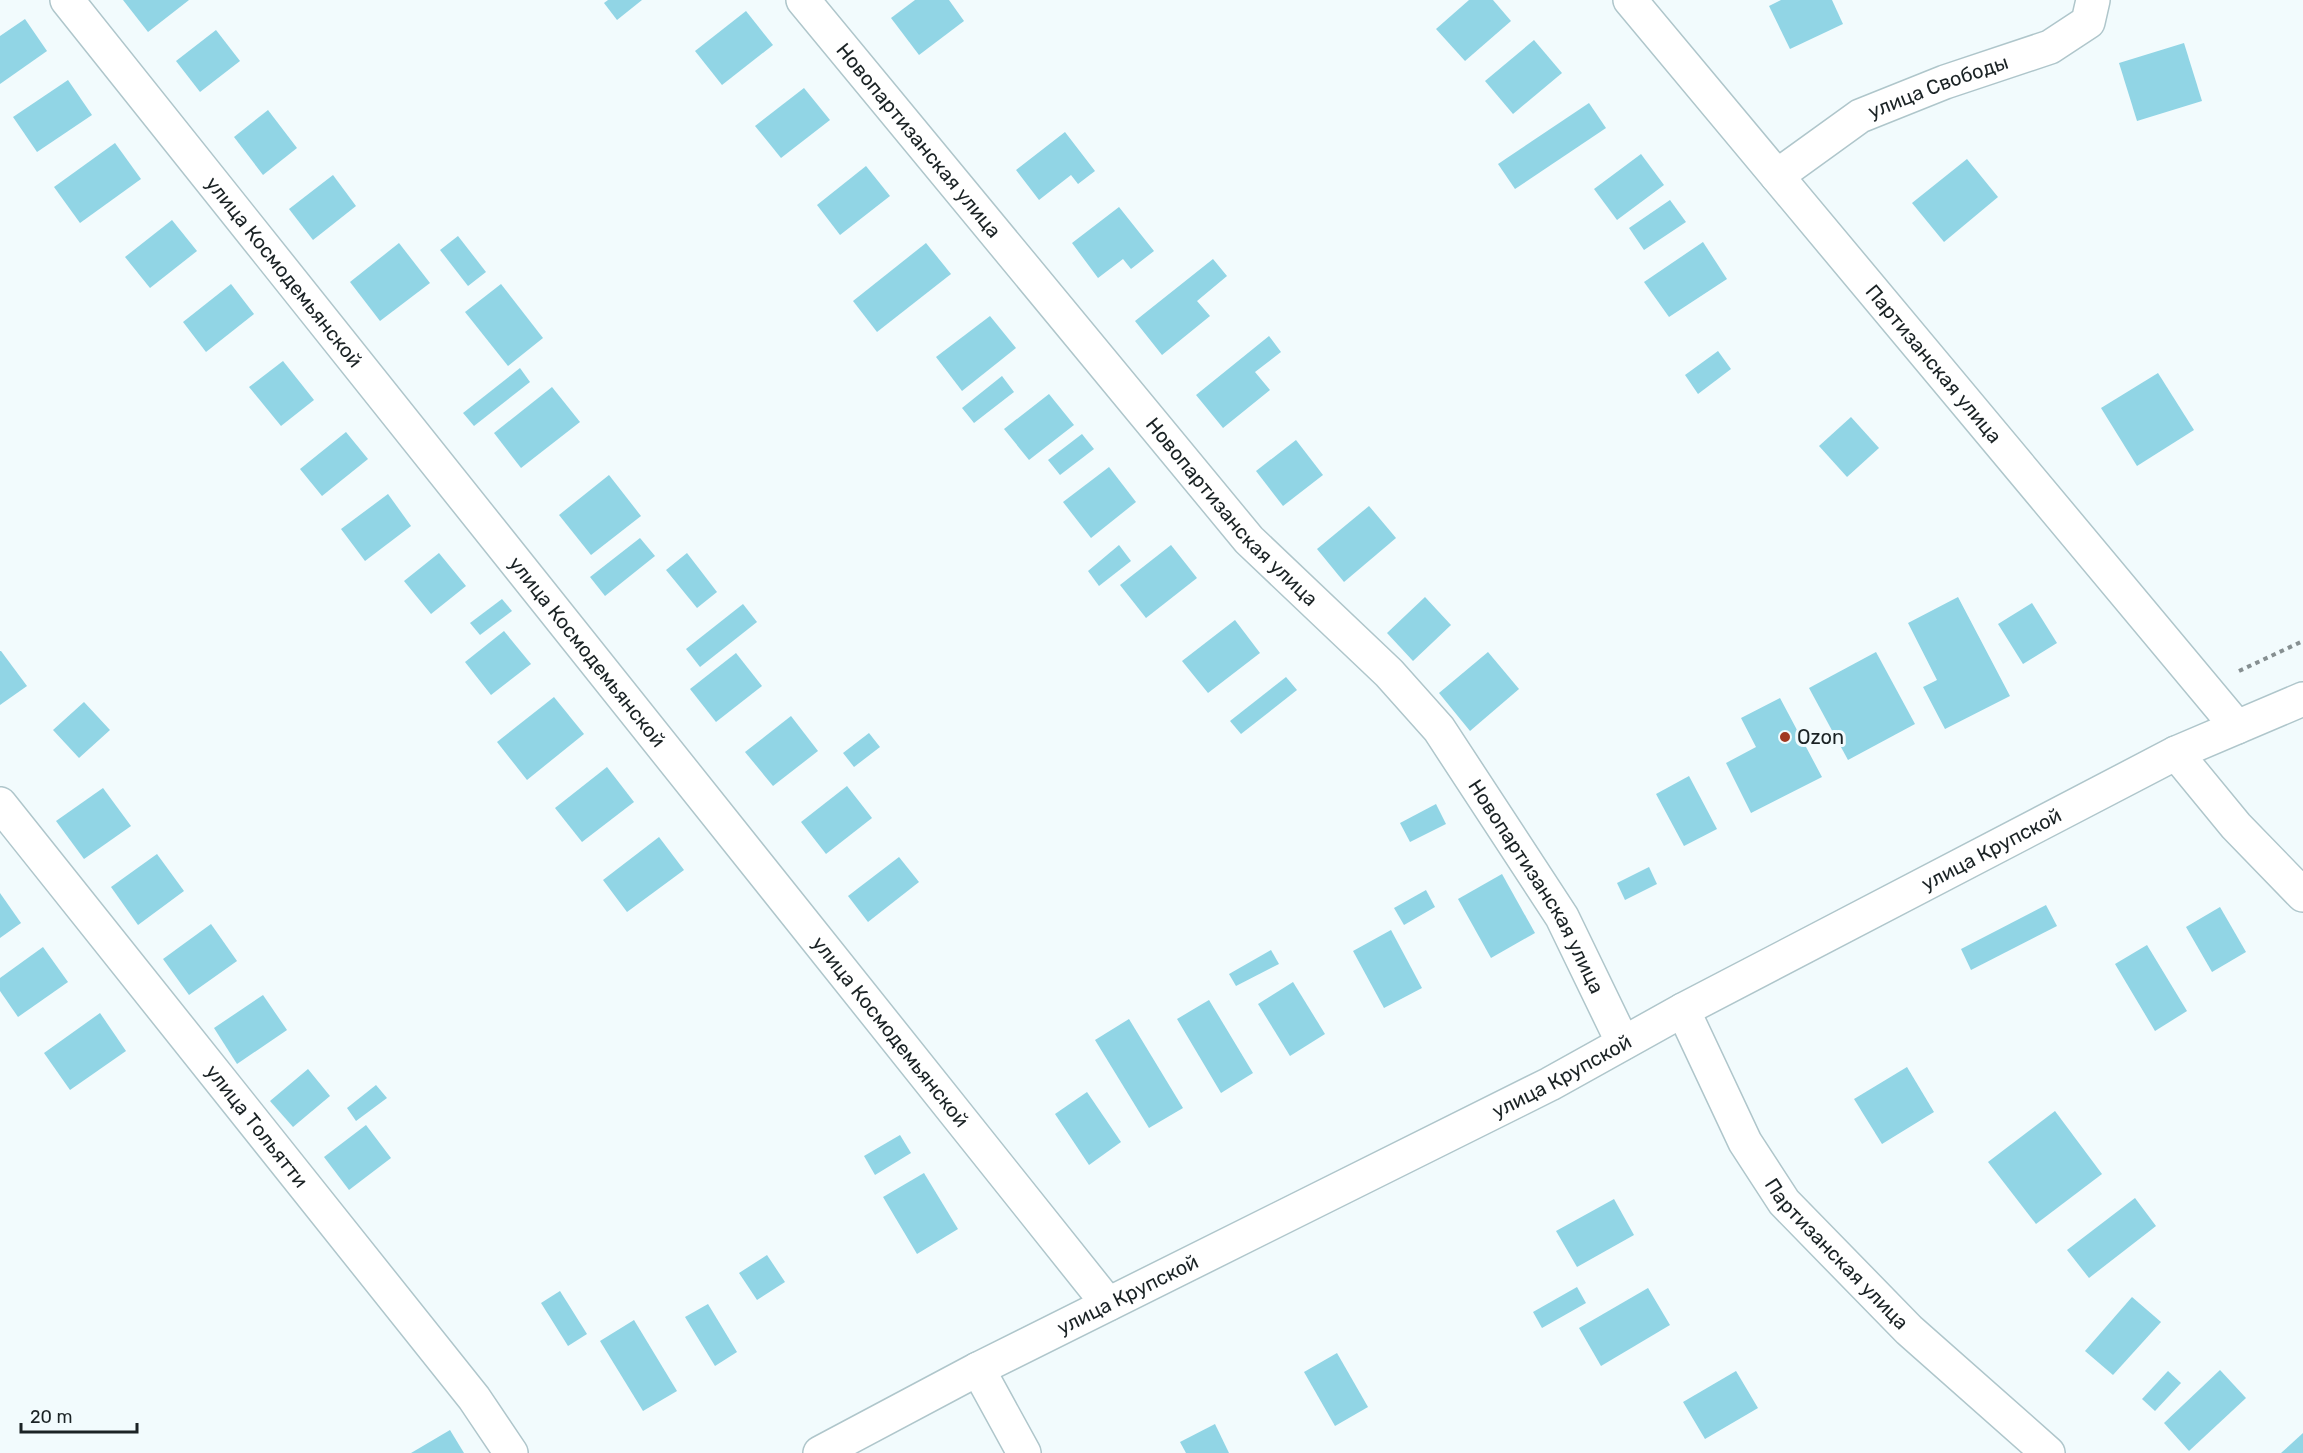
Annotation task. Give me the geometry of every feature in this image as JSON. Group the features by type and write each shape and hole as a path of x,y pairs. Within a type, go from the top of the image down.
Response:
{"street":[{"name":"улица Космодемьянской","path":"67,0 1108,1304"},
{"name":"Новопартизанская улица","path":"803,0 1249,540 1389,673 1440,729 1562,917 1623,1043"},
{"name":"Партизанская улица","path":"1630,0 2237,727"},
{"name":"улица Свободы","path":"1778,176 1860,116 1945,82 2050,46 2088,22 2092,0"},
{"name":"улица Крупской","path":"820,1453 978,1369 1550,1084 1683,1010 2176,753 2303,699"},
{"path":"2176,753 2236,826 2303,895"},
{"name":"улица Тольятти","path":"0,804 474,1398 511,1453"},
{"name":"Партизанская улица","path":"1683,1010 1744,1142 1784,1202 1909,1330 2048,1453"},
{"path":"978,1369 1024,1453"}],"path":[{"path":"2205,687 2303,640"}],"building":[{"path":"123,0 189,0 148,32"},
{"path":"608,0 642,0 617,20 604,3"},
{"path":"915,0 949,0 964,21 919,55 891,18"},
{"path":"1469,0 1493,0 1511,21 1465,61 1436,29"},
{"path":"1781,0 1832,0 1843,24 1790,49 1769,6"},
{"path":"746,11 773,45 722,85 695,51"},
{"path":"25,19 47,51 0,84 0,36"},
{"path":"216,30 240,61 200,92 176,61"},
{"path":"1534,40 1562,73 1513,114 1485,81"},
{"path":"2184,43 2202,101 2137,121 2119,63"},
{"path":"68,80 92,115 37,152 13,117"},
{"path":"804,88 830,120 781,158 755,126"},
{"path":"1589,103 1606,128 1515,189 1498,164"},
{"path":"268,110 297,148 263,175 234,137"},
{"path":"1065,132 1095,171 1078,184 1071,175 1039,200 1016,170"},
{"path":"115,143 141,179 80,223 54,187"},
{"path":"1641,154 1664,185 1617,220 1594,189"},
{"path":"1967,159 1998,197 1944,242 1912,203"},
{"path":"866,166 890,196 840,235 817,205"},
{"path":"333,175 356,206 313,240 289,209"},
{"path":"1670,200 1686,222 1644,250 1629,228"},
{"path":"1119,207 1154,251 1131,269 1123,259 1098,278 1072,243"},
{"path":"172,220 197,251 150,288 125,257"},
{"path":"458,236 486,272 468,286 440,250"},
{"path":"1703,242 1727,279 1669,317 1644,282"},
{"path":"399,243 430,283 380,321 350,282"},
{"path":"926,243 951,274 877,332 853,301"},
{"path":"1213,259 1227,276 1197,301 1210,316 1162,355 1135,321"},
{"path":"231,284 254,314 206,352 183,322"},
{"path":"501,284 543,338 508,366 465,312"},
{"path":"990,316 1016,348 962,391 936,357"},
{"path":"1269,336 1281,352 1255,372 1270,390 1223,428 1196,395"},
{"path":"1718,351 1731,369 1698,394 1685,375"},
{"path":"283,361 314,400 281,426 249,387"},
{"path":"520,368 530,382 474,426 463,413"},
{"path":"2158,373 2194,430 2137,466 2101,408"},
{"path":"1002,376 1014,392 974,423 962,408"},
{"path":"552,387 580,422 521,468 494,433"},
{"path":"1049,394 1074,425 1029,460 1004,429"},
{"path":"1851,417 1879,448 1847,477 1819,446"},
{"path":"346,432 368,459 322,496 300,469"},
{"path":"1082,434 1094,449 1060,475 1048,460"},
{"path":"1296,440 1323,475 1283,506 1256,471"},
{"path":"1109,467 1136,502 1091,538 1063,502"},
{"path":"609,475 641,516 591,555 559,515"},
{"path":"388,494 411,526 365,561 341,529"},
{"path":"1369,506 1396,538 1344,582 1317,549"},
{"path":"640,538 655,556 605,596 590,577"},
{"path":"1119,545 1131,561 1099,586 1088,571"},
{"path":"1171,545 1197,578 1146,618 1120,585"},
{"path":"439,553 466,586 431,614 404,581"},
{"path":"687,553 717,592 697,608 666,570"},
{"path":"1425,597 1451,625 1413,661 1387,633"},
{"path":"1958,597 2010,696 1945,729 1923,687 1937,680 1908,623"},
{"path":"502,599 512,611 480,635 470,623"},
{"path":"2032,603 2057,643 2023,664 1998,624"},
{"path":"743,604 757,622 700,667 686,649"},
{"path":"1235,620 1260,653 1208,693 1182,661"},
{"path":"504,631 531,664 491,695 465,662"},
{"path":"0,651 27,686 0,705"},
{"path":"1488,652 1519,689 1470,731 1439,693"},
{"path":"1876,652 1915,724 1848,760 1809,688"},
{"path":"736,653 762,686 716,722 690,689"},
{"path":"1286,677 1297,690 1241,734 1230,721"},
{"path":"554,697 584,734 527,780 497,742"},
{"path":"1780,698 1822,777 1751,813 1726,763 1756,747 1741,718"},
{"path":"84,702 110,730 79,758 53,730"},
{"path":"791,716 818,751 773,786 745,752"},
{"path":"869,733 880,747 854,767 843,753"},
{"path":"607,767 634,802 582,842 555,808"},
{"path":"1689,776 1717,829 1684,846 1656,794"},
{"path":"847,786 872,818 826,854 801,822"},
{"path":"103,788 131,826 84,859 56,821"},
{"path":"1436,804 1446,824 1410,842 1400,823"},
{"path":"659,837 684,870 627,912 603,880"},
{"path":"157,854 184,891 138,925 111,887"},
{"path":"899,857 919,882 868,922 848,896"},
{"path":"1649,867 1657,884 1625,900 1617,883"},
{"path":"1502,874 1535,933 1491,958 1458,899"},
{"path":"1426,890 1435,907 1404,925 1394,908"},
{"path":"0,893 21,923 0,938"},
{"path":"2046,905 2057,926 1971,970 1961,949"},
{"path":"2220,907 2246,952 2212,972 2186,927"},
{"path":"211,924 237,961 189,995 163,959"},
{"path":"1391,930 1422,988 1384,1008 1353,951"},
{"path":"2147,945 2187,1011 2155,1031 2115,964"},
{"path":"43,947 68,982 18,1017 0,991 0,978"},
{"path":"1271,950 1279,964 1236,986 1229,974"},
{"path":"1293,982 1325,1034 1290,1056 1258,1004"},
{"path":"263,995 287,1030 237,1064 214,1028"},
{"path":"1209,1000 1253,1073 1221,1093 1177,1019"},
{"path":"100,1013 126,1051 70,1090 44,1053"},
{"path":"1129,1019 1183,1108 1149,1128 1095,1040"},
{"path":"1907,1067 1934,1112 1882,1144 1854,1099"},
{"path":"308,1069 330,1096 293,1127 270,1101"},
{"path":"376,1085 387,1098 356,1121 347,1108"},
{"path":"1087,1092 1121,1142 1089,1165 1055,1114"},
{"path":"2055,1111 2102,1174 2036,1224 1988,1162"},
{"path":"366,1125 391,1158 349,1190 324,1157"},
{"path":"900,1135 911,1153 875,1175 864,1156"},
{"path":"924,1173 958,1229 917,1254 883,1197"},
{"path":"2135,1198 2156,1226 2089,1278 2067,1250"},
{"path":"1614,1199 1634,1235 1577,1267 1556,1231"},
{"path":"767,1255 785,1282 757,1300 739,1273"},
{"path":"1577,1287 1586,1303 1542,1328 1533,1312"},
{"path":"1648,1288 1670,1325 1601,1366 1579,1328"},
{"path":"560,1291 587,1334 568,1346 541,1303"},
{"path":"2132,1297 2161,1322 2113,1375 2085,1351"},
{"path":"708,1304 737,1352 715,1366 685,1317"},
{"path":"634,1320 677,1391 643,1411 600,1341"},
{"path":"1337,1353 1368,1407 1335,1426 1304,1372"},
{"path":"2220,1370 2246,1398 2189,1451 2164,1423"},
{"path":"1736,1371 1758,1408 1705,1439 1683,1402"},
{"path":"2168,1371 2181,1383 2155,1411 2142,1399"},
{"path":"1215,1424 1229,1453 1186,1453 1180,1442"},
{"path":"450,1430 464,1453 411,1453"},
{"path":"2303,1433 2303,1453 2281,1453"}],"place":[{"name":"Ozon","path":"1785,737"}]}
